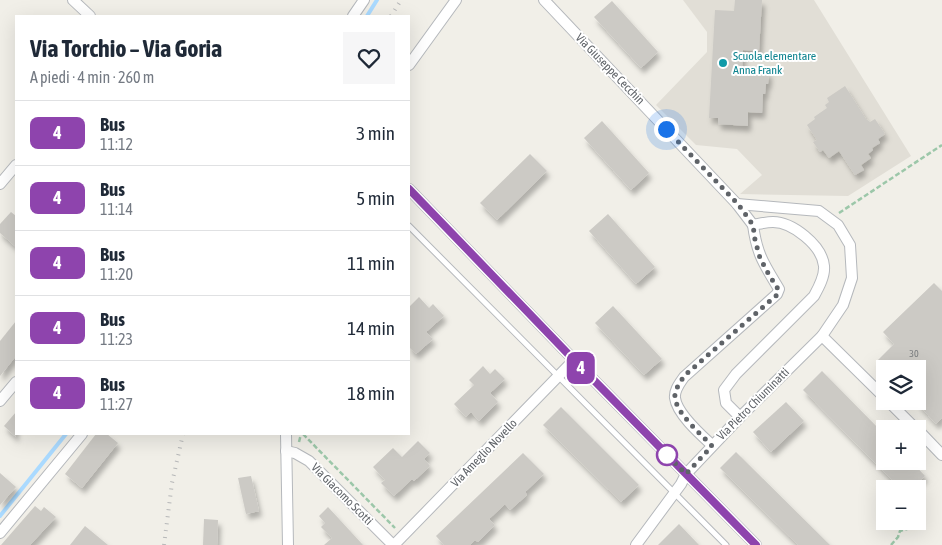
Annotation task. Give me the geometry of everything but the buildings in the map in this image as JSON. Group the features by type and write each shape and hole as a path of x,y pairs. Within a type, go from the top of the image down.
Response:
{"street":[{"path":"73,0 89,15"},
{"path":"354,15 364,0"},
{"path":"410,64 456,0"},
{"name":"Via Giuseppe Cecchin","path":"544,0 738,204 753,225"},
{"path":"0,184 15,166"},
{"path":"410,190 756,545"},
{"name":"Via Pietro Chiuminatti","path":"636,545 681,484 686,474 740,417 822,336 843,304 852,278 850,245 838,225 819,211 738,204"},
{"path":"712,446 682,413 675,398 677,388 684,376 778,294 778,289 760,258 753,225 773,222 790,226 804,235 818,251 824,265 822,280 814,296 736,374 724,390 726,403 740,417"},
{"path":"822,336 876,389"},
{"name":"Via Ameglio Novello","path":"394,545 574,360"},
{"path":"0,401 15,383"},
{"path":"897,410 907,420"},
{"path":"0,532 81,435"},
{"path":"286,435 288,545"},
{"path":"926,439 942,455"},
{"name":"Via Giacomo Scotti","path":"286,451 309,461 394,545"}],"lane":[{"path":"410,227 726,545"}],"path":[{"path":"830,219 942,145"},
{"path":"304,435 403,536"},
{"path":"891,545 902,530"}],"shaded area":[{"path":"683,0 814,0 911,156 848,196 740,194 762,175 737,149 696,145 656,105 707,52 707,32"}],"waterway":[{"path":"368,15 377,0"},
{"path":"0,516 65,435"}],"railway":[{"path":"392,15 401,0"},
{"path":"164,545 172,483 183,435"}],"bus line":[{"name":"4","path":"410,190 756,545"}],"place":[{"name":"Scuola elementare Anna Frank","path":"723,63"}],"route":[{"path":"666,129 738,204 753,225 760,258 778,289 778,294 684,376 677,388 675,398 682,413 712,446 686,474 662,450 667,455"}]}
